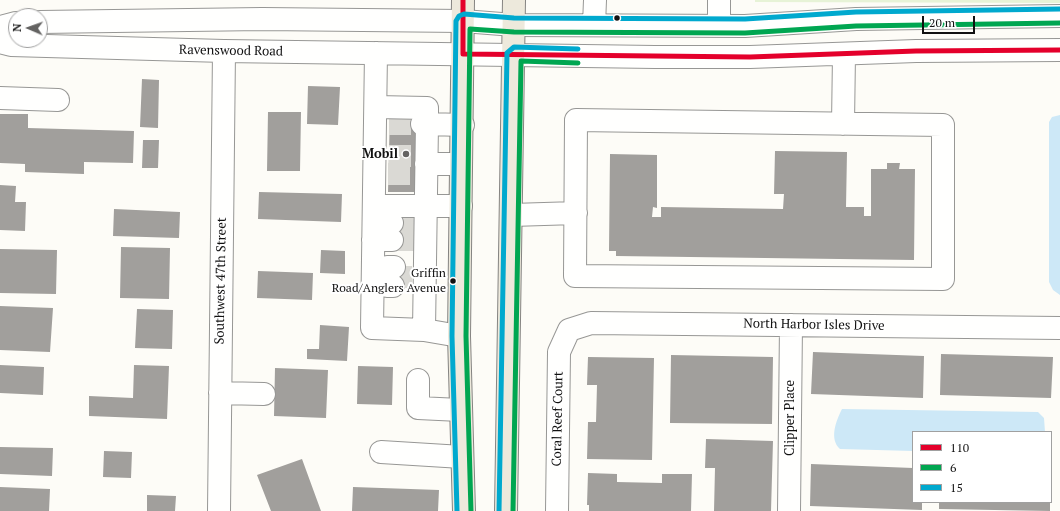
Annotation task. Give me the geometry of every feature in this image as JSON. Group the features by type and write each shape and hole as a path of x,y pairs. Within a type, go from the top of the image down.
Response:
{"main road":[{"path":"506,511 512,215 514,0"},
{"path":"463,10 459,336 464,511"}],"street":[{"path":"594,25 595,0"},
{"path":"719,0 719,26"},
{"path":"48,22 254,19 463,10 514,25 745,26 884,18 1060,16"},
{"name":"Ravenswood Road","path":"0,42 11,45 224,51 750,57 1060,50"},
{"name":"Southwest 47th Street","path":"219,511 224,51"},
{"path":"376,53 382,165 381,226 424,330"},
{"path":"843,124 844,54"},
{"path":"0,98 58,100"},
{"path":"380,118 426,108 424,124 421,227 402,277 372,328 424,330 459,336"},
{"path":"576,120 943,125 943,279 575,276 576,213 576,120"},
{"path":"424,124 462,125"},
{"path":"424,165 461,164"},
{"path":"381,226 421,227 461,206"},
{"path":"512,215 576,213"},
{"name":"North Harbor Isles Drive","path":"569,330 591,323 1060,328"},
{"name":"Clipper Place","path":"789,511 791,325"},
{"name":"Coral Reef Court","path":"557,511 559,352 569,330"},
{"path":"418,380 418,408 460,410"},
{"path":"220,394 264,394"},
{"path":"380,452 462,457"}],"green space":[{"path":"755,0 1060,0 1060,3 755,2"}],"water":[{"path":"1060,115 1060,295 1053,290 1049,282 1049,122 1052,117"},
{"path":"842,409 1038,412 1044,418 1045,431 912,431 912,451 840,449 834,435"}],"building":[{"path":"142,79 159,80 158,128 140,127"},
{"path":"308,86 340,87 338,125 307,124"},
{"path":"390,111 422,111 421,192 388,192"},
{"path":"268,112 301,112 300,171 267,171"},
{"path":"0,114 28,114 28,128 134,131 133,163 84,162 84,174 25,172 25,164 0,163"},
{"path":"143,140 159,140 158,168 142,168"},
{"path":"775,151 847,152 846,207 864,207 864,216 871,216 871,169 887,169 887,163 900,163 899,169 915,169 914,260 616,256 616,251 609,251 610,154 657,155 657,208 653,207 652,217 661,217 661,207 783,209 784,194 774,194"},
{"path":"0,185 16,186 15,202 26,202 25,231 0,230"},
{"path":"259,192 342,194 341,222 258,219"},
{"path":"114,209 180,212 179,238 113,236"},
{"path":"121,247 170,248 169,299 120,298"},
{"path":"0,249 57,250 56,294 0,293"},
{"path":"321,250 345,251 345,274 320,273"},
{"path":"258,271 313,273 312,300 257,298"},
{"path":"0,306 53,308 50,352 0,350"},
{"path":"137,309 173,310 172,349 135,348"},
{"path":"320,325 349,327 347,361 307,359 307,349 319,349"},
{"path":"813,352 924,356 923,398 811,394"},
{"path":"941,354 1053,357 1051,398 940,395"},
{"path":"671,355 773,357 772,424 670,423"},
{"path":"588,357 654,358 652,460 587,459 588,422 596,422 597,385 587,385"},
{"path":"0,365 44,367 43,395 0,393"},
{"path":"134,365 169,366 167,419 89,416 89,396 133,398"},
{"path":"358,366 393,367 392,405 357,404"},
{"path":"275,368 328,370 326,418 274,416"},
{"path":"706,439 773,441 771,511 714,511 715,468 705,468"},
{"path":"0,447 53,448 52,476 0,474"},
{"path":"104,451 132,452 131,478 103,477"},
{"path":"302,459 321,511 271,511 257,475"},
{"path":"811,464 912,468 912,503 922,503 922,510 810,506"},
{"path":"588,473 617,474 617,482 662,483 662,474 692,474 691,511 589,511 589,505 587,505"},
{"path":"0,487 50,489 49,511 0,511"},
{"path":"353,487 439,490 438,511 352,511"},
{"path":"147,495 176,496 175,511 147,511"},
{"path":"939,503 1050,503 1050,511 939,509"}],"tunnel":[{"path":"389,124 422,124"},
{"path":"389,156 421,156"},
{"path":"388,174 421,174"},
{"path":"392,223 415,223"},
{"path":"392,240 415,240"},
{"path":"393,277 412,277"}],"transit line":[{"name":"110","path":"463,0 463,54"},
{"name":"15","path":"457,511 452,336 456,21 459,16 464,14 514,18 745,19 856,12 1060,9"},
{"name":"6","path":"471,511 466,336 470,29 514,32 745,33 856,26 1060,23"},
{"name":"15","path":"499,511 507,53 514,47 578,49"},
{"name":"110","path":"463,54 750,57 916,51 1060,50"},
{"name":"6","path":"513,511 521,61 578,63"}],"place":[{"name":"Mobil","path":"406,154"},
{"name":"Griffin Road/Anglers Avenue","path":"453,281"}]}
